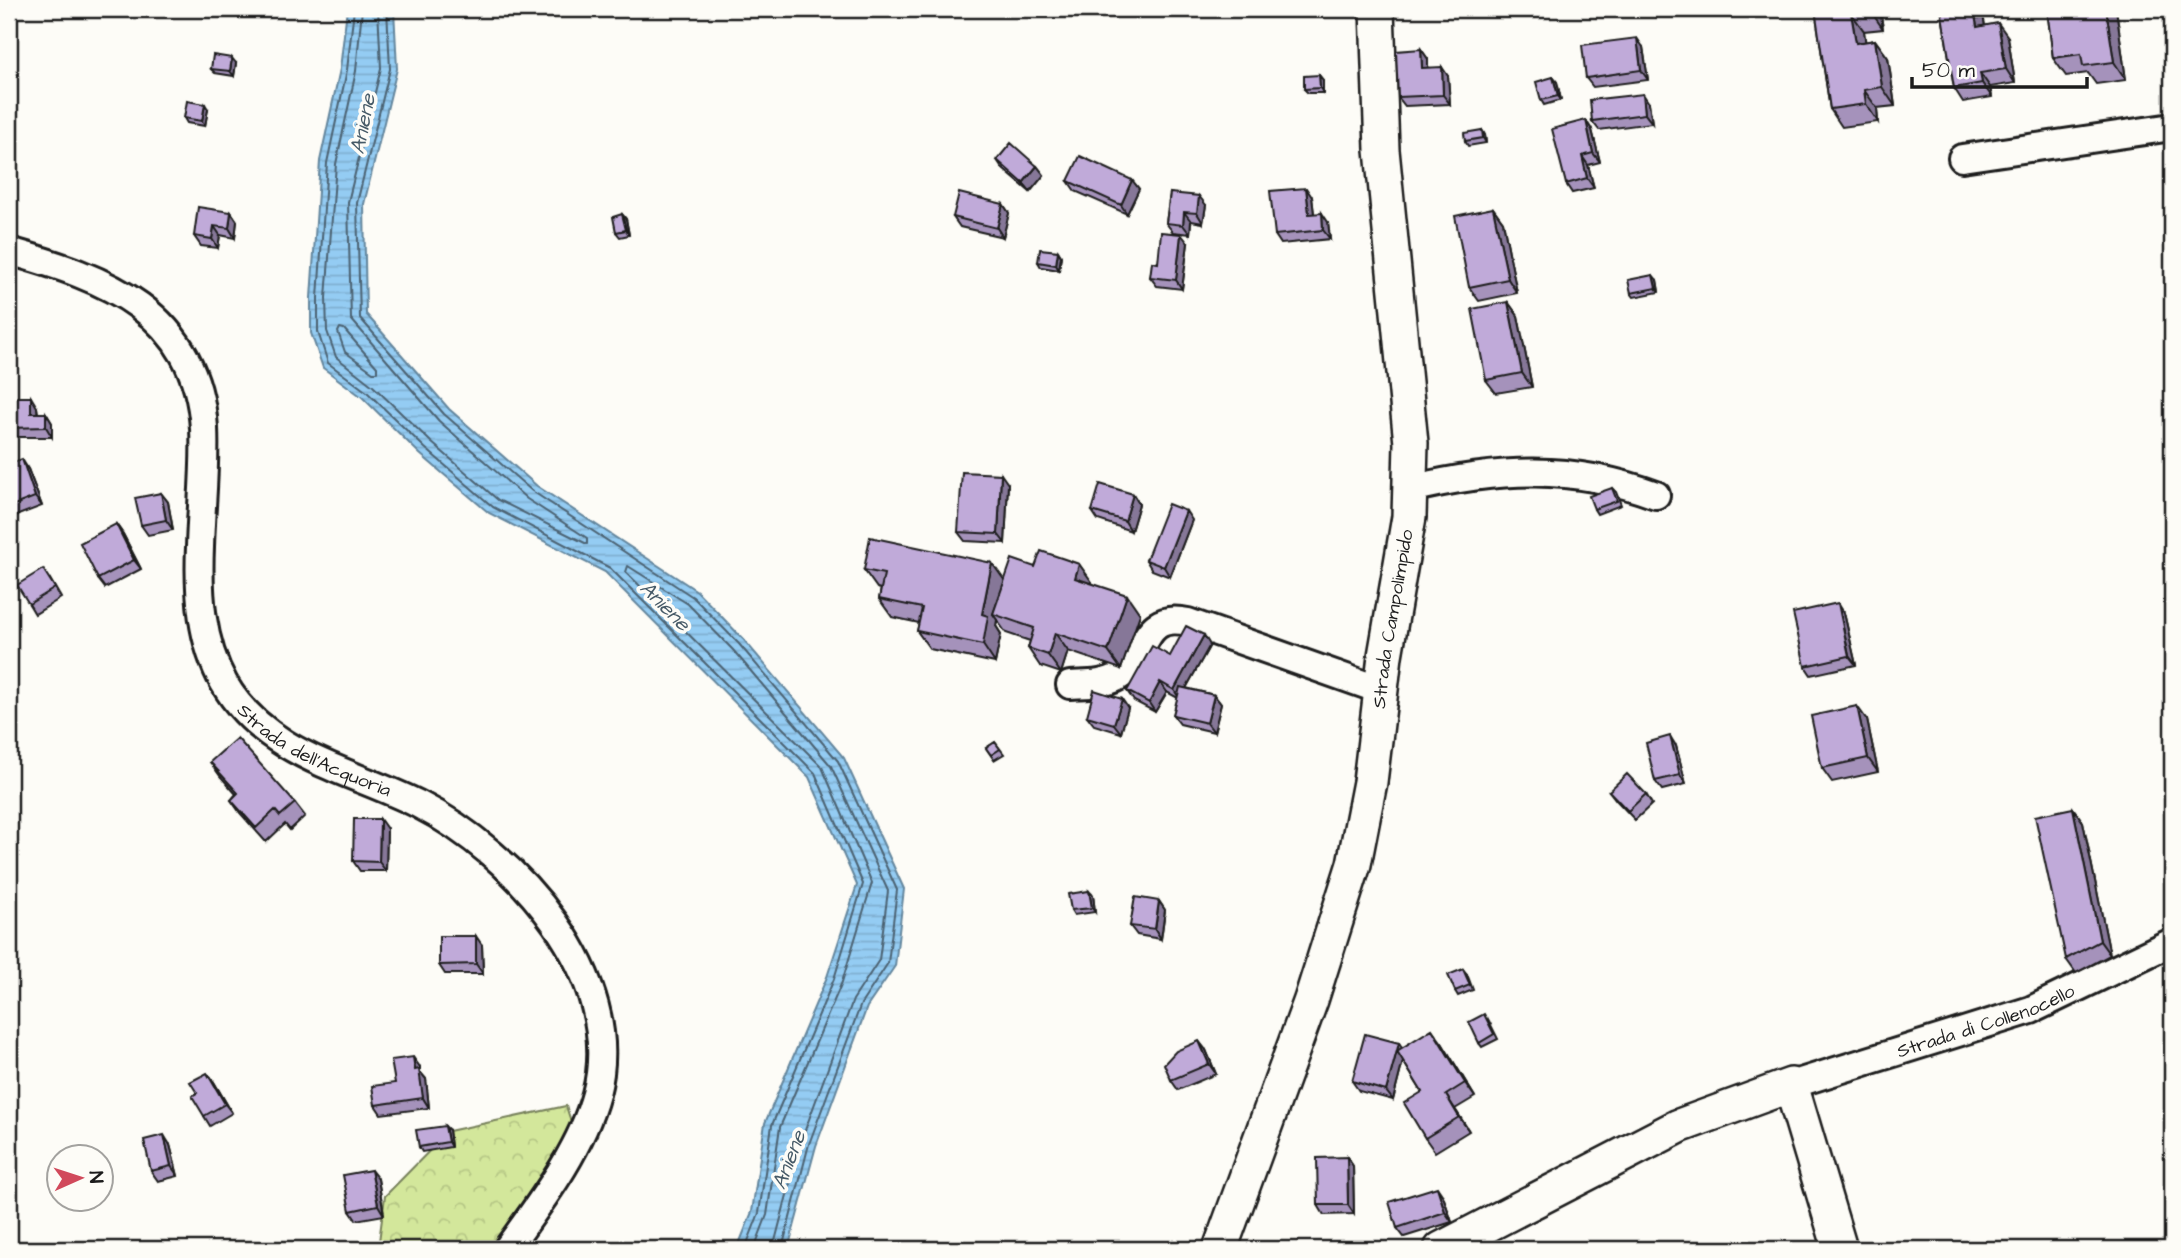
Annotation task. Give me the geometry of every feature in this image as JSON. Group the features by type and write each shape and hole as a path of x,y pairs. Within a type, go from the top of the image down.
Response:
{"street":[{"name":"Strada Campolimpido","path":"1220,1249 1311,1000 1346,891 1364,817 1380,690 1411,489 1410,443 1381,150 1377,9"},
{"path":"1962,159 2172,127"},
{"name":"Strada dell'Acquoria","path":"9,251 68,268 112,288 156,319 182,352 199,396 204,432 199,569 202,614 216,664 240,705 266,730 294,750 414,802 467,833 514,876 565,936 577,959 587,981 598,1022 600,1055 597,1091 582,1131 542,1198 507,1249"},
{"path":"1411,489 1483,475 1547,472 1597,476 1656,495"},
{"path":"1070,685 1102,683 1119,676 1130,665 1153,627 1174,620 1188,622 1380,690"},
{"name":"Strada di Collenocello","path":"1791,1085 2031,1010 2172,942"},
{"path":"1441,1249 1679,1126 1791,1085 1840,1249"}],"green space":[{"path":"566,1106 575,1134 489,1249 378,1249 385,1196 449,1131"}],"water":[{"name":"Aniene","path":"347,9 394,9 397,69 364,204 366,314 449,409 537,486 697,591 744,640 844,758 904,889 895,966 867,1007 816,1146 788,1249 737,1249 752,1212 765,1123 827,977 857,885 809,777 605,572 489,513 420,454 362,397 323,368 311,333 320,161 340,69"}],"building":[{"path":"1815,9 1870,9 1851,13 1856,43 1875,40 1882,87 1864,90 1866,104 1830,109"},
{"path":"1941,9 1974,9 1977,27 1998,23 2006,69 1980,73 1982,83 1954,88"},
{"path":"2047,9 2106,9 2114,62 2083,66 2081,54 2053,58"},
{"path":"1637,38 1641,70 1586,78 1582,45"},
{"path":"1421,49 1422,68 1442,67 1443,95 1398,97 1396,51"},
{"path":"213,55 232,58 230,71 211,69"},
{"path":"1319,75 1320,88 1304,89 1304,76"},
{"path":"1553,77 1558,96 1541,100 1536,82"},
{"path":"1643,94 1645,114 1592,121 1590,100"},
{"path":"187,101 205,104 202,121 184,118"},
{"path":"1586,120 1593,153 1582,156 1587,178 1566,184 1552,129"},
{"path":"1482,130 1483,138 1465,141 1464,133"},
{"path":"1011,143 1037,166 1023,183 997,160"},
{"path":"1080,156 1132,180 1121,205 1068,181"},
{"path":"1306,188 1309,214 1322,213 1323,230 1275,235 1270,191"},
{"path":"959,193 1003,204 997,228 953,217"},
{"path":"1170,193 1199,196 1197,213 1184,212 1183,225 1166,223"},
{"path":"198,207 231,212 229,228 214,226 212,239 194,236"},
{"path":"1493,208 1508,279 1469,287 1455,216"},
{"path":"622,214 626,230 616,232 613,217"},
{"path":"1161,232 1181,234 1176,280 1150,277 1152,262 1158,263"},
{"path":"1040,249 1058,251 1056,265 1038,262"},
{"path":"1653,275 1656,288 1631,293 1628,280"},
{"path":"1508,302 1522,373 1486,380 1472,309"},
{"path":"14,397 31,397 31,413 46,413 46,427 9,428 9,402 14,402"},
{"path":"22,459 35,497 9,507 9,464"},
{"path":"962,472 1001,474 998,534 958,532"},
{"path":"1100,484 1133,494 1125,521 1092,511"},
{"path":"1612,488 1617,501 1594,509 1589,496"},
{"path":"161,493 166,520 141,525 135,498"},
{"path":"1168,504 1186,511 1164,567 1146,560"},
{"path":"116,524 134,560 98,579 80,543"},
{"path":"870,537 992,563 982,614 988,616 983,645 917,631 922,608 879,599 884,574 864,570"},
{"path":"1041,551 1079,564 1075,578 1127,595 1108,651 1055,633 1048,655 1028,648 1034,628 993,614 1012,559 1035,567"},
{"path":"43,569 55,588 29,604 17,585"},
{"path":"1838,603 1849,656 1805,666 1793,613"},
{"path":"1186,626 1204,635 1174,690 1160,682 1149,703 1127,691 1152,646 1170,656"},
{"path":"1180,687 1214,695 1207,723 1173,715"},
{"path":"1094,690 1122,699 1114,724 1087,716"},
{"path":"1857,706 1868,758 1822,768 1811,716"},
{"path":"1670,736 1680,775 1655,781 1646,743"},
{"path":"237,738 295,803 280,816 275,810 256,828 231,800 238,793 210,762"},
{"path":"995,742 1000,749 991,755 986,748"},
{"path":"1627,774 1646,794 1628,811 1609,791"},
{"path":"2073,808 2100,941 2066,959 2035,816"},
{"path":"354,819 380,819 379,862 353,861"},
{"path":"1089,891 1092,908 1071,910 1068,894"},
{"path":"1135,897 1159,901 1155,929 1130,926"},
{"path":"439,936 476,936 476,964 439,965"},
{"path":"1463,969 1470,985 1455,991 1448,975"},
{"path":"1484,1014 1494,1034 1479,1043 1469,1022"},
{"path":"1432,1029 1465,1083 1446,1095 1459,1117 1425,1138 1404,1103 1422,1092 1397,1051"},
{"path":"1365,1034 1399,1043 1386,1091 1352,1081"},
{"path":"1199,1041 1209,1064 1171,1080 1164,1064 1176,1051"},
{"path":"413,1057 415,1070 419,1069 423,1098 375,1105 372,1086 395,1083 391,1060"},
{"path":"207,1073 225,1104 204,1116 192,1096 197,1093 190,1082"},
{"path":"445,1126 448,1142 419,1147 416,1130"},
{"path":"164,1135 171,1166 151,1171 144,1140"},
{"path":"1347,1157 1348,1205 1318,1205 1317,1158"},
{"path":"371,1170 378,1205 350,1211 343,1175"},
{"path":"1437,1187 1445,1212 1397,1228 1389,1202"}]}
